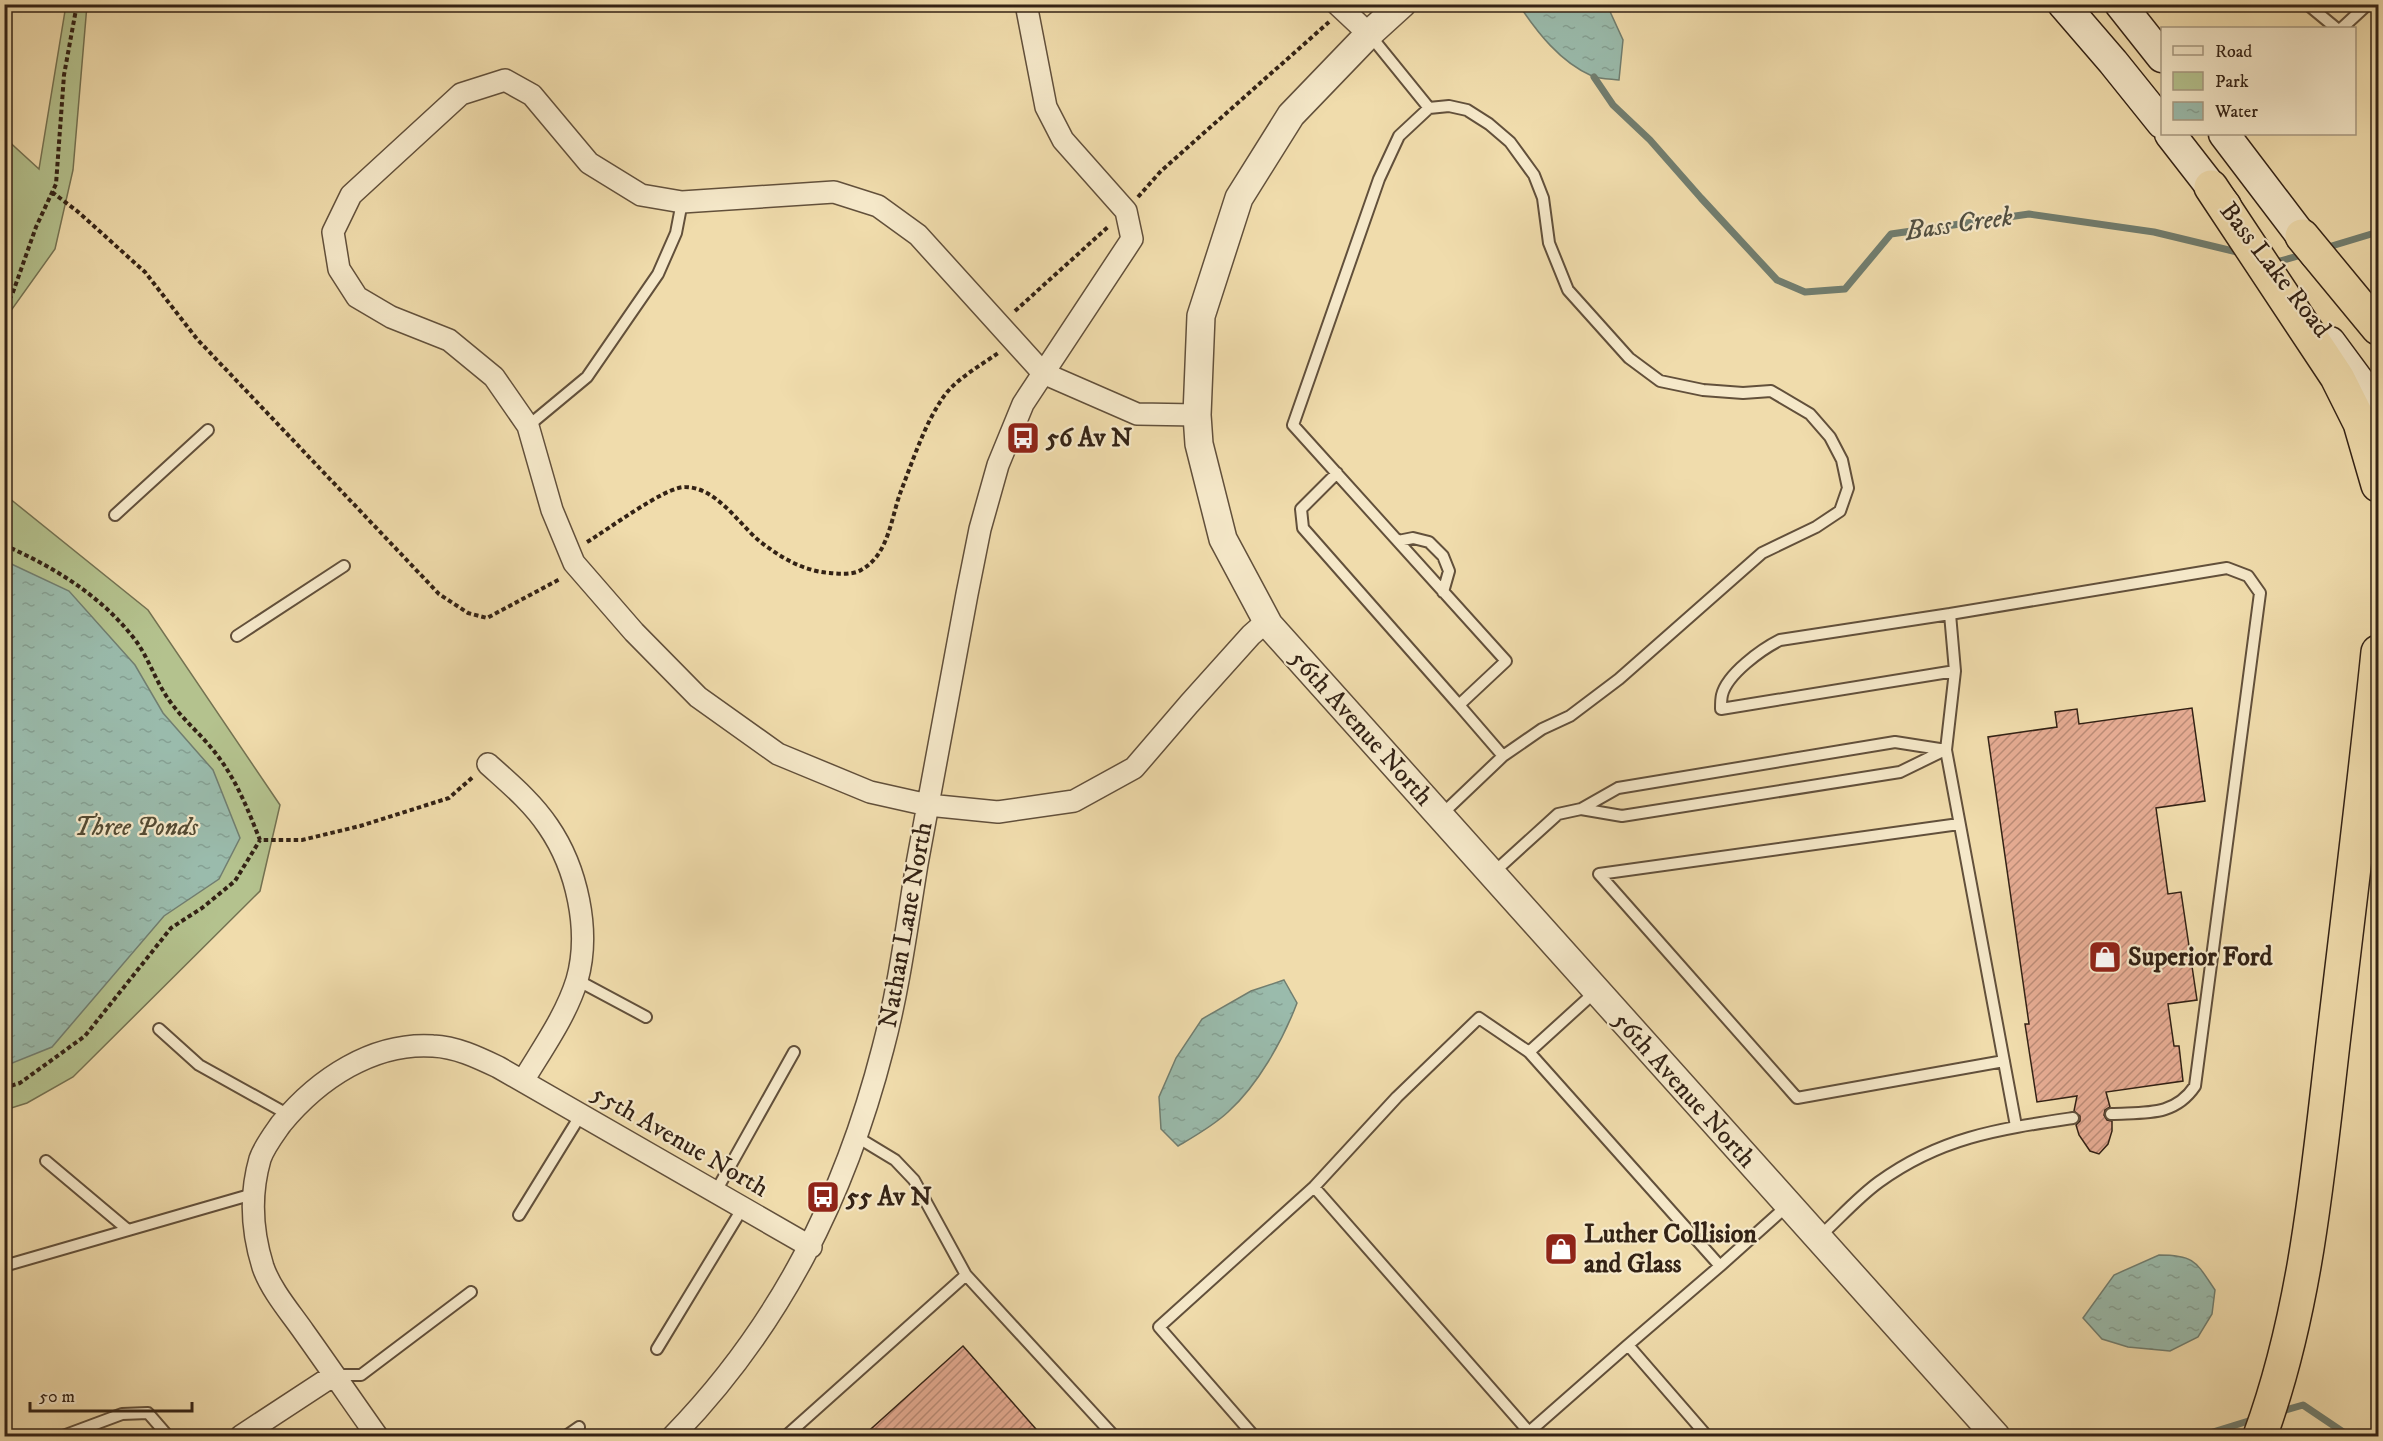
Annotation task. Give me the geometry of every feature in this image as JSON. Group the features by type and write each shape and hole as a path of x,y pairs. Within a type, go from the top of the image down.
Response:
{"highway":[{"path":"2211,187 2337,376 2360,423 2379,485"},
{"path":"2302,236 2379,328"},
{"path":"2260,1437 2279,1376 2302,1282 2379,652"}],"main road":[{"path":"2063,4 2161,121"},
{"path":"2120,4 2161,55"},
{"name":"Bass Lake Road","path":"2171,135 2379,407"},
{"name":"Bass Lake Road","path":"2225,135 2302,236 2379,343"}],"street":[{"path":"1026,4 1046,107 1063,140 1126,211 1132,239 1042,373"},
{"path":"1267,621 1251,635 1188,704 1134,768 1074,801 998,812 928,805 870,792 778,754 698,697 634,632 574,563 552,510 528,426 494,377 449,340 391,317 357,297 339,269 333,232 351,195 461,94 506,80 532,95 589,163 641,195 682,202 834,192 878,206 918,235 1042,373 1137,414 1197,414 1201,316 1239,198 1291,115 1369,34 1402,4"},
{"path":"1341,8 1369,34"},
{"name":"Nathan Lane North","path":"673,1437 698,1410 752,1342 810,1247 841,1179 856,1137 884,1045 980,529 1006,444 1023,404 1042,373"},
{"name":"56th Avenue North","path":"1197,414 1198,444 1223,539 1267,621 1491,875 1996,1437"},
{"path":"488,764 520,792 549,826 569,866 580,909 582,954 577,980 552,1032 523,1081"},
{"name":"55th Avenue North","path":"377,1437 283,1301 264,1269 255,1232 253,1194 261,1157 274,1133 310,1094 334,1075 362,1059 402,1048 433,1046 465,1052 523,1081 810,1247"},
{"path":"241,1437 334,1375"}],"lane":[{"path":"2307,4 2335,27"},
{"path":"2343,27 2368,4"},
{"path":"1369,34 1429,108"},
{"path":"1440,816 1503,756 1542,729 1570,716 1619,678 1762,553 1816,527 1840,512 1848,488 1838,452 1830,437 1810,414 1771,391 1743,393 1703,390 1660,381 1629,358 1568,290 1549,243 1543,198 1534,175 1510,142 1489,124 1467,110 1449,105 1429,108 1399,136 1379,179 1293,425 1506,661 1459,705"},
{"path":"528,426 587,377 658,274 676,233 682,202"},
{"path":"115,515 208,430"},
{"path":"1337,473 1301,509 1303,528 1503,756"},
{"path":"1398,541 1413,538 1429,542 1443,556 1449,571 1443,592"},
{"path":"237,636 344,566"},
{"path":"1955,671 1721,709 1722,693 1728,682 1761,650 1780,640 2227,568 2248,576 2260,593 2195,1086 2186,1099 2166,1110 2111,1114"},
{"path":"1950,614 1955,671 1946,750 2016,1126"},
{"path":"1491,875 1558,814 1581,809 1617,788 1895,742 1946,750"},
{"path":"1581,809 1623,816 1900,772 1946,750"},
{"path":"1959,824 1599,874 1797,1098 2004,1061"},
{"path":"577,980 646,1017"},
{"path":"1529,1052 1596,991"},
{"path":"1254,1437 1159,1327 1314,1187 1397,1097 1479,1018 1529,1052 1720,1266"},
{"path":"159,1029 199,1065 289,1115"},
{"path":"715,1193 794,1052"},
{"path":"519,1215 580,1116"},
{"path":"1818,1238 1878,1183 1923,1153 1972,1135 2073,1118"},
{"path":"856,1137 895,1160 914,1180 966,1275 1114,1437"},
{"path":"46,1161 128,1230"},
{"path":"1314,1187 1529,1432 1788,1205"},
{"path":"4,1266 253,1194"},
{"path":"657,1349 742,1209"},
{"path":"786,1437 966,1275"},
{"path":"334,1375 361,1375 471,1292"},
{"path":"1628,1345 1707,1437"},
{"path":"63,1437 122,1414 148,1413 168,1437"},
{"path":"567,1437 579,1427"}],"path":[{"path":"4,304 12,295 36,227 56,184 64,75 77,4"},
{"path":"52,192 77,211 145,272 197,339 438,594 468,613 487,618 563,578 574,563 581,546 663,494 684,486 701,490 721,503 757,538 784,559 816,572 842,574 861,571 885,543 900,493 934,413 944,396 961,380 1000,351 1010,315 1126,211 1161,171 1327,24 1341,8"},
{"path":"4,545 69,578 104,606 136,641 170,700 219,756 241,791 260,840"},
{"path":"260,840 302,840 360,826 449,798 488,764"},
{"path":"4,1088 20,1083 85,1036 171,928 235,881 260,840"}],"green space":[{"path":"66,5 87,5 73,170 55,249 5,319 5,138 39,169"},
{"name":"Three Ponds","path":"4,494 148,610 280,805 260,891 73,1077 27,1103 5,1110"}],"water":[{"path":"1519,5 1607,5 1623,40 1619,80 1592,76 1570,63 1542,36"},
{"name":"Three Ponds","path":"5,561 69,591 135,665 163,713 213,770 240,838 219,879 164,916 52,1047 5,1066"},
{"path":"1284,980 1297,1003 1285,1032 1268,1061 1249,1089 1228,1112 1178,1146 1161,1129 1159,1097 1176,1058 1202,1019 1251,991"},
{"path":"2159,1255 2171,1255 2193,1262 2215,1290 2212,1314 2198,1337 2170,1351 2128,1347 2102,1339 2083,1318 2114,1275"}],"building":[{"name":"Superior Ford","path":"2192,708 2205,801 2156,808 2168,894 2181,892 2197,1000 2168,1004 2174,1046 2179,1046 2183,1081 2106,1092 2110,1107 2105,1110 2104,1115 2107,1120 2112,1121 2112,1131 2108,1144 2099,1154 2090,1151 2079,1135 2076,1125 2080,1121 2080,1116 2074,1111 2077,1096 2037,1102 2025,1024 2029,1024 1988,737 2057,727 2055,712 2077,709 2079,724"},
{"path":"963,1346 1043,1437 862,1437"}],"waterway":[{"name":"Bass Creek","path":"1594,77 1613,105 1650,140 1777,280 1805,292 1845,289 1891,234 2029,214 2154,232 2241,253"},
{"name":"Bass Creek","path":"2325,248 2378,232"},
{"name":"Bass Creek","path":"2273,260 2280,261 2305,254"},
{"path":"2286,1410 2303,1405 2349,1436"},
{"path":"2200,1436 2255,1419"}],"place":[{"name":"56 Av N","path":"1023,438"},
{"name":"Superior Ford","path":"2105,957"},
{"name":"55 Av N","path":"823,1197"},
{"name":"Luther Collision and Glass","path":"1561,1249"}]}
